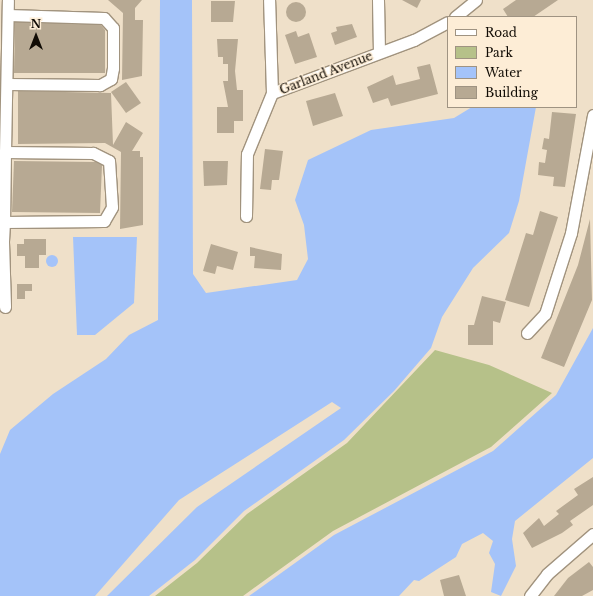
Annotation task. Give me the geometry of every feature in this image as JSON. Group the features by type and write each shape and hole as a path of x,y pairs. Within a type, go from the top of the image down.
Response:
{"street":[{"path":"5,307 3,155 8,84 8,0"},
{"name":"Garland Avenue","path":"246,216 247,154 272,93 269,0"},
{"path":"378,0 379,52"},
{"path":"456,16 476,0"},
{"path":"8,16 100,16 110,21 113,28 111,78 100,85 8,84"},
{"name":"Garland Avenue","path":"272,93 379,52 447,22"},
{"path":"527,333 542,320 548,307 571,233 593,115"},
{"path":"3,155 93,153 108,159 112,169 112,207 107,218 96,223 4,222"},
{"path":"530,596 547,574 593,534"}],"green space":[{"path":"435,350 489,365 552,393 491,447 333,531 243,596 155,596 197,563 247,514 347,443"}],"water":[{"path":"160,0 192,0 193,274 206,293 297,280 308,259 304,225 295,200 308,160 371,130 454,118 470,108 536,108 519,201 509,233 473,268 442,317 431,348 394,391 344,440 244,511 195,560 149,596 107,596 197,507 341,408 332,402 179,500 95,596 0,596 0,454 10,430 53,394 106,359 129,335 158,320"},
{"path":"73,237 137,237 134,303 95,335 77,335"},
{"path":"52,255 56,257 58,261 56,265 52,267 48,265 46,261 48,257"},
{"path":"593,328 593,458 515,521 512,539 516,566 501,596 491,592 495,564 489,553 493,541 483,533 462,544 456,557 419,581 414,580 399,596 249,596 334,535 493,451 556,395"}],"building":[{"path":"108,0 142,0 135,8 135,20 143,20 142,76 122,80 123,13"},
{"path":"402,0 421,0 417,8"},
{"path":"516,0 558,0 534,16 507,16 503,9"},
{"path":"211,1 235,1 233,22 211,22"},
{"path":"296,2 303,5 306,12 303,19 296,22 289,19 286,12 289,5"},
{"path":"15,22 101,25 105,30 105,73 14,73"},
{"path":"352,24 357,37 335,45 331,33 337,31 336,27"},
{"path":"296,31 298,37 309,33 317,57 295,64 285,35"},
{"path":"217,39 238,39 235,71 237,90 243,90 243,121 234,121 234,133 217,133 217,107 228,107 223,81 228,81 228,64 223,64 223,57 218,57"},
{"path":"430,64 438,94 391,106 388,98 373,103 367,87 393,75 396,85 420,79 417,67"},
{"path":"126,82 141,103 126,113 111,92"},
{"path":"18,91 111,93 113,145 126,122 143,133 132,151 140,151 140,157 143,157 143,225 120,229 121,152 105,143 18,144"},
{"path":"335,93 343,116 313,126 306,101"},
{"path":"552,112 576,114 565,187 553,186 554,177 538,175 539,162 545,163 547,150 542,149 544,138 549,139"},
{"path":"265,149 283,151 279,180 272,180 271,190 260,189"},
{"path":"14,161 96,162 102,165 100,213 12,212"},
{"path":"203,161 228,161 227,185 204,186"},
{"path":"540,211 558,217 529,307 505,300 526,233 533,235"},
{"path":"590,219 592,300 564,367 541,358 578,265"},
{"path":"24,239 46,239 46,255 39,255 39,268 25,268 25,256 17,256 17,244 24,244"},
{"path":"211,244 238,252 233,270 217,266 215,274 203,271"},
{"path":"250,247 282,254 281,270 254,268 255,256 250,256"},
{"path":"17,284 32,284 32,291 25,291 25,299 17,299"},
{"path":"482,296 506,302 500,323 493,321 493,345 468,345 468,325 474,325"},
{"path":"593,477 593,505 570,521 573,525 562,533 532,548 523,533 539,518 544,526 559,514 556,511 578,495 574,489"},
{"path":"589,562 593,567 593,590 582,596 554,596 568,578"},
{"path":"459,575 466,596 444,596 440,580"}]}
